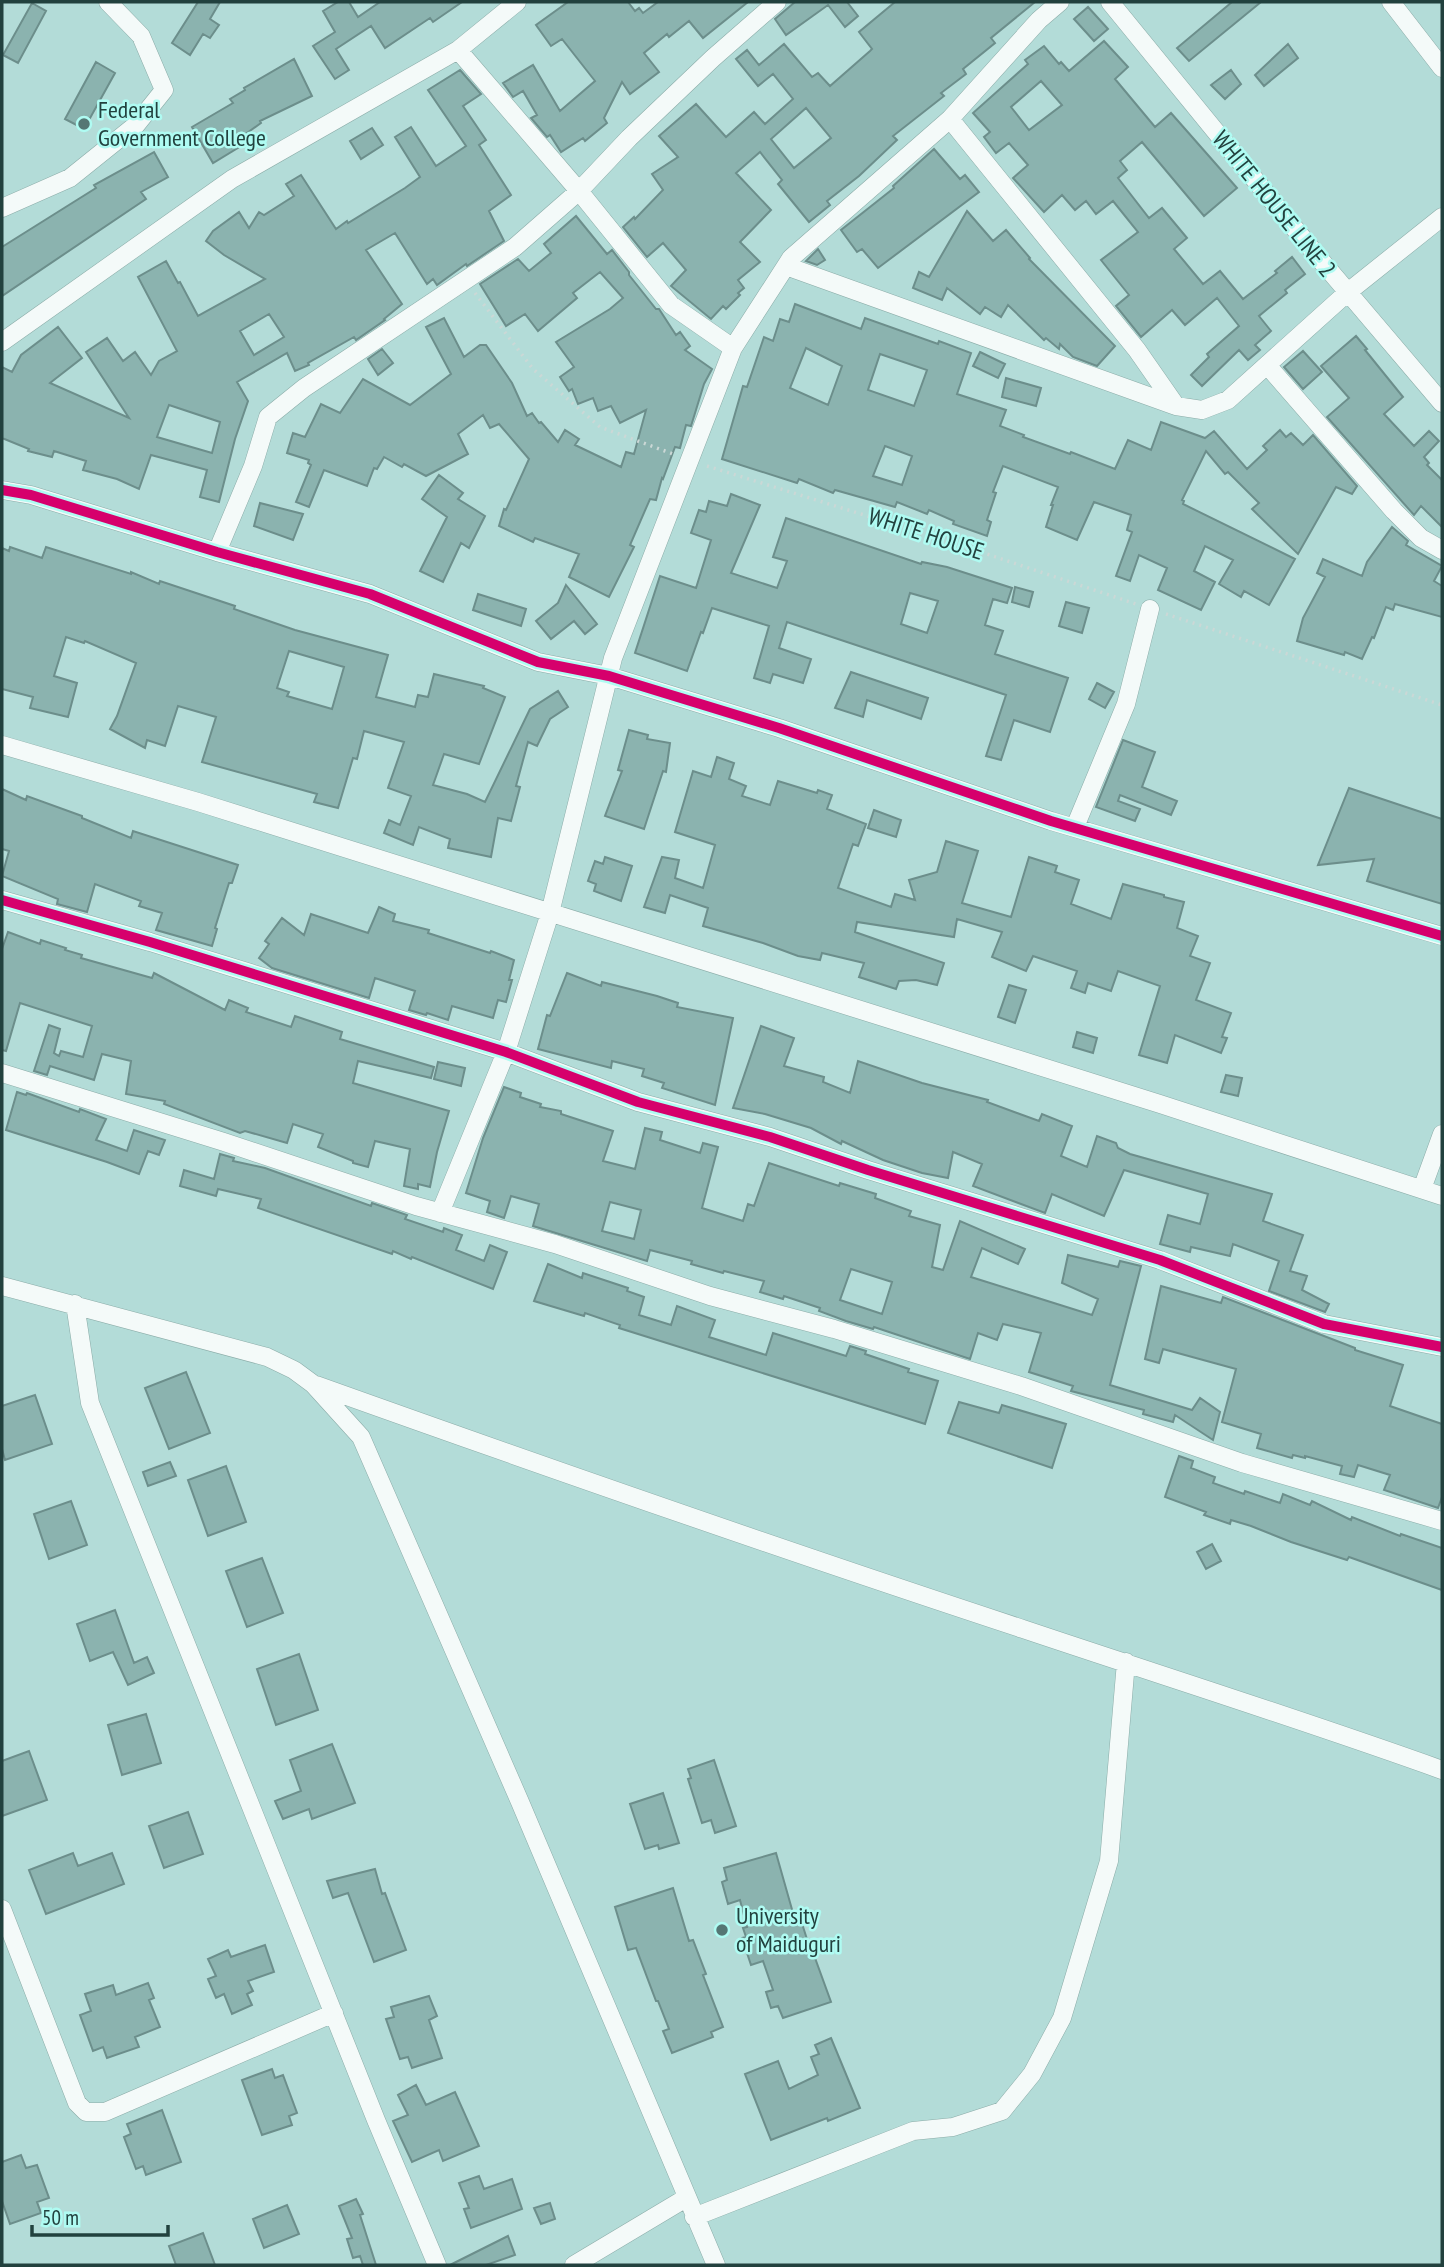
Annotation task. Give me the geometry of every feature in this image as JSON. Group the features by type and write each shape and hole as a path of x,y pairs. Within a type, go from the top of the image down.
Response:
{"street":[{"path":"2,208 70,178 136,125 164,90 141,36 108,2"},
{"path":"2,342 232,179 458,50 517,2"},
{"path":"217,552 253,466 268,416 304,388 515,247 579,191 713,58 777,2"},
{"path":"440,1213 506,1052 550,913 613,658 733,348 791,258 950,119 1039,20 1060,2"},
{"name":"WHITE HOUSE LINE 2","path":"1110,2 1442,403"},
{"path":"1391,2 1442,68"},
{"path":"458,50 579,191 671,305 733,348"},
{"path":"950,119 1137,349 1176,406"},
{"path":"786,266 1176,406 1202,410 1228,400 1348,292 1442,217"},
{"path":"1266,365 1394,511 1421,538 1442,550"},
{"path":"2,490 31,495 217,552 370,594 538,662 609,676 779,728 1051,821 1442,936"},
{"path":"1074,827 1126,704 1150,609"},
{"path":"2,744 198,802 1147,1100 1442,1196"},
{"path":"2,900 150,942 506,1052 638,1102 770,1137 1160,1260 1324,1324 1442,1346"},
{"path":"2,1073 440,1213 555,1244 710,1296 834,1329 1021,1385 1242,1463 1442,1521"},
{"path":"1422,1189 1442,1135"},
{"path":"2,1286 267,1357 294,1370 313,1384 361,1437 520,1802 685,2198 716,2265"},
{"path":"75,1304 90,1403 437,2265"},
{"path":"313,1384 773,1545 1442,1770"},
{"path":"694,2217 913,2131 953,2127 1002,2111 1032,2074 1062,2018 1110,1861 1126,1662"},
{"path":"2,1909 77,2103 86,2112 105,2112 334,2013"},
{"path":"574,2265 685,2198"}],"building":[{"path":"198,2 220,2 210,19 219,25 210,38 203,34 190,55 172,43"},
{"path":"338,2 349,2 358,17 380,2 462,2 433,22 430,18 385,48 371,26 336,49 349,70 335,79 313,46 335,32 323,11"},
{"path":"568,2 628,2 635,11 639,8 643,13 658,2 748,2 703,38 689,21 669,37 667,34 644,53 659,72 630,94 622,82 604,118 607,123 585,141 583,138 561,152 550,135 547,137 531,118 537,115 523,91 513,97 503,83 533,65 560,111 595,81 562,39 551,46 536,25"},
{"path":"795,2 847,2 858,16 845,27 828,5 786,35 775,19"},
{"path":"895,2 1035,2 991,38 995,43 963,69 966,74 941,93 944,96 893,136 897,140 859,176 827,201 830,205 809,222 778,184 782,180 760,152 736,173 771,210 740,242 760,262 738,280 744,288 738,293 740,295 726,309 723,306 711,319 671,286 686,270 663,243 647,257 623,227 634,217 635,219 663,190 652,174 678,157 659,136 696,104 726,137 754,112 765,124 793,99 773,74 758,86 736,59 747,50 759,65 784,44 812,77 818,73 830,86 872,49 859,32","holes":["806,108 831,138 794,168 771,139"]},
{"path":"1232,2 1261,2 1189,61 1177,48"},
{"path":"32,3 46,11 18,63 3,55"},
{"path":"1088,7 1108,29 1094,41 1074,19"},
{"path":"1104,41 1128,67 1115,79 1155,127 1171,113 1237,188 1204,216 1142,142 1120,161 1127,170 1118,178 1149,218 1162,208 1187,238 1174,249 1203,284 1220,271 1243,299 1277,273 1275,271 1292,257 1305,274 1259,316 1271,331 1255,345 1260,350 1248,360 1239,350 1202,386 1191,375 1209,357 1207,354 1239,326 1217,298 1185,325 1172,310 1141,337 1116,306 1129,295 1101,260 1138,232 1113,201 1096,214 1086,201 1075,210 1062,195 1044,212 1013,178 1028,165 1009,143 996,153 984,137 990,132 973,113 1028,64 1025,60 1044,46 1059,64 1061,62 1069,71","holes":["1041,81 1062,105 1029,130 1011,107"]},
{"path":"1288,44 1298,58 1264,86 1255,75"},
{"path":"294,59 312,96 260,121 261,123 247,133 251,140 213,163 192,127 233,103 230,99 245,90 244,88"},
{"path":"96,62 115,73 84,129 65,119"},
{"path":"460,70 481,94 463,106 486,140 479,145 511,195 489,211 504,241 437,285 433,279 427,284 395,233 366,250 402,304 385,320 356,340 354,337 308,363 309,365 295,371 287,353 237,382 248,401 219,502 200,497 207,470 151,455 139,489 117,479 83,470 86,461 54,451 52,457 28,451 29,449 2,438 2,367 12,372 21,355 58,327 82,358 50,383 129,418 86,352 107,338 123,361 135,352 151,375 159,361 177,351 138,277 166,261 198,316 265,279 206,241 213,231 239,212 249,228 259,212 264,215 294,196 286,184 301,175 336,229 420,177 395,137 411,127 436,166 466,146 428,90","holes":["269,314 284,337 254,355 240,331","169,405 220,422 212,453 157,437"]},
{"path":"1231,70 1241,84 1225,99 1211,85"},
{"path":"372,128 383,145 361,159 350,141"},
{"path":"934,149 960,179 965,175 979,192 878,268 862,249 857,252 841,230 894,188 893,186"},
{"path":"154,152 168,177 141,192 146,199 2,296 2,247 96,188 94,185"},
{"path":"967,211 993,241 1006,230 1029,259 1115,346 1097,366 1073,357 1060,344 1059,349 1046,338 1044,340 1008,305 1001,317 985,307 980,314 947,288 942,300 913,288 919,272 929,277"},
{"path":"576,216 607,254 612,250 676,335 680,332 690,346 685,350 712,369 704,384 691,426 686,425 680,448 675,447 656,500 650,499 630,545 634,547 609,597 569,577 579,554 535,538 533,542 499,526 504,509 506,510 529,459 499,424 490,428 483,415 458,434 468,454 426,476 384,457 377,469 374,468 367,486 324,470 309,507 296,502 311,465 309,460 287,453 293,433 305,437 321,404 340,413 363,379 410,405 451,374 426,327 444,318 464,357 480,345 486,345 512,383 527,416 532,413 558,442 565,430 579,439 575,445 621,467 626,452 634,454 646,410 620,423 611,406 598,411 593,398 578,404 572,389 569,391 560,377 574,367 556,342 623,298 600,272 573,293 577,298 538,331 525,314 506,326 480,284 518,259 529,271 551,253 544,244"},
{"path":"818,249 825,260 817,265 806,261"},
{"path":"795,304 861,329 865,318 971,353 957,394 1006,410 1000,426 1024,435 1023,437 1115,469 1128,440 1151,450 1161,422 1205,438 1214,431 1247,469 1267,450 1263,446 1280,430 1286,437 1291,433 1303,445 1313,435 1357,486 1352,494 1336,487 1298,554 1252,509 1259,503 1228,472 1225,474 1206,451 1182,500 1183,504 1295,559 1269,605 1244,591 1241,597 1219,584 1233,560 1205,546 1194,571 1215,582 1201,610 1158,590 1167,568 1139,555 1130,581 1116,576 1132,532 1127,530 1131,515 1094,502 1077,540 1046,527 1058,487 1003,466 993,492 996,493 987,520 991,522 987,536 953,524 954,521 929,510 927,514 897,502 895,507 835,490 833,493 799,479 797,483 722,459 743,386 747,387 764,337 773,341 780,319 789,322","holes":["806,348 842,366 828,405 790,388","880,354 927,370 914,406 868,390","885,446 912,456 902,485 873,476"]},
{"path":"1356,336 1403,397 1384,414 1414,446 1429,431 1439,441 1424,457 1429,463 1427,465 1442,480 1442,527 1421,506 1414,515 1327,417 1349,398 1321,366"},
{"path":"382,349 393,363 378,375 368,359"},
{"path":"1303,351 1322,372 1303,389 1284,367"},
{"path":"980,352 1005,364 998,378 973,366"},
{"path":"1006,378 1041,388 1036,406 1002,397"},
{"path":"439,475 463,493 458,499 485,516 469,548 461,543 443,582 420,571 447,517 422,499"},
{"path":"731,494 760,505 731,573 777,588 787,561 773,557 786,518 921,564 922,562 947,567 1012,588 1007,603 993,599 985,625 1003,631 995,654 1068,678 1050,732 1014,720 1001,760 986,756 1006,695 787,622 779,648 811,659 803,683 773,674 770,683 754,678 769,626 712,608 687,671 635,653 660,576 696,588 711,540 691,533 699,510 706,512 709,501 727,506","holes":["910,593 938,601 927,633 901,624"]},
{"path":"260,503 303,514 293,540 254,526"},
{"path":"1392,527 1408,541 1406,545 1442,566 1434,581 1442,586 1442,617 1395,604 1393,610 1386,607 1362,659 1345,652 1344,655 1297,641 1303,618 1325,577 1317,573 1323,559 1362,576 1367,562"},
{"path":"10,547 42,558 46,547 235,606 234,609 295,630 388,655 376,697 415,707 418,695 428,697 434,674 484,686 483,688 505,697 479,764 444,754 433,785 485,802 530,709 558,691 568,707 550,719 537,746 528,742 516,786 520,787 511,821 498,818 491,857 448,848 450,839 419,827 413,845 384,833 389,820 400,825 411,796 388,788 404,742 364,731 357,759 353,758 338,808 314,802 317,794 202,762 216,717 178,706 165,746 147,740 145,748 110,729 136,663 85,641 84,643 66,637 54,676 77,683 68,717 30,708 33,697 2,689 2,548 9,551","holes":["289,651 344,667 332,709 287,696 289,692 277,688"]},
{"path":"566,585 597,624 585,634 574,621 551,639 536,621 558,603"},
{"path":"1015,587 1033,592 1029,607 1012,602"},
{"path":"478,594 526,609 521,626 473,610"},
{"path":"1066,602 1089,608 1082,633 1059,626"},
{"path":"851,672 928,698 921,719 867,700 863,717 835,708"},
{"path":"1097,683 1114,692 1105,708 1089,699"},
{"path":"629,730 648,735 647,739 670,743 666,772 663,771 644,829 605,816 622,771 618,770"},
{"path":"1123,740 1155,752 1142,787 1177,801 1171,815 1120,795 1118,801 1140,809 1135,821 1096,807"},
{"path":"717,757 734,763 729,779 746,786 742,796 770,805 778,781 817,793 818,790 832,795 827,809 866,824 858,846 853,844 838,888 891,907 895,894 915,900 909,880 937,872 946,841 978,851 962,903 1011,917 1029,857 1057,866 1055,872 1079,880 1071,904 1111,919 1123,884 1184,902 1177,928 1198,936 1190,956 1210,963 1196,1000 1231,1013 1222,1037 1227,1038 1221,1053 1175,1035 1167,1063 1139,1055 1160,986 1118,971 1111,991 1088,983 1085,993 1071,988 1077,971 1033,956 1026,971 992,957 1002,932 957,919 954,937 857,922 855,932 944,963 937,985 916,980 899,981 896,989 859,977 864,963 822,953 820,960 798,956 703,926 708,908 670,895 665,913 644,907 662,857 679,860 675,878 703,888 715,845 675,832 693,771 711,777"},
{"path":"1349,788 1442,819 1442,904 1367,881 1374,859 1318,865"},
{"path":"2,789 26,800 27,796 82,816 131,838 133,831 238,865 232,883 229,883 212,946 156,930 162,913 139,906 141,901 95,884 87,912 57,904 58,899 2,876 9,851 2,849"},
{"path":"874,810 901,820 896,837 868,828"},
{"path":"605,857 632,866 621,901 594,891 596,884 588,881 595,861 603,864"},
{"path":"379,907 395,914 393,921 429,930 428,933 514,960 506,1002 498,1000 493,1018 452,1006 448,1020 427,1013 426,1015 409,1010 415,991 375,978 369,998 272,968 259,958 269,944 265,941 282,918 304,935 311,914 368,933"},
{"path":"8,932 40,944 41,940 66,948 65,950 82,955 81,958 152,978 154,973 225,1010 229,1000 248,1008 246,1012 291,1027 295,1016 342,1032 340,1039 434,1067 431,1078 358,1061 353,1083 449,1111 430,1187 418,1184 418,1189 404,1186 410,1149 375,1141 368,1167 318,1147 323,1134 293,1124 287,1143 245,1131 240,1133 164,1104 165,1101 126,1094 131,1061 102,1054 94,1080 50,1066 47,1075 34,1071 49,1025 60,1029 54,1053 59,1056 61,1051 83,1057 92,1026 20,1003 6,1051 2,1050 2,949"},
{"path":"567,973 601,986 602,982 657,996 678,1003 677,1007 733,1018 715,1105 662,1088 664,1083 642,1076 644,1069 612,1061 611,1068 538,1049 547,1015 550,1016"},
{"path":"1009,985 1026,990 1015,1023 998,1017"},
{"path":"761,1026 794,1038 784,1066 824,1077 823,1082 850,1093 858,1061 922,1083 988,1100 987,1102 1039,1121 1042,1114 1072,1126 1061,1156 1087,1167 1097,1136 1116,1143 1118,1148 1130,1154 1272,1194 1263,1221 1303,1235 1290,1271 1307,1276 1302,1290 1329,1304 1325,1312 1269,1291 1279,1261 1233,1244 1230,1256 1191,1247 1190,1252 1160,1244 1168,1215 1200,1224 1208,1194 1124,1170 1104,1216 1052,1194 1045,1213 973,1186 982,1164 953,1152 948,1178 922,1173 883,1160 842,1141 841,1144 811,1128 765,1114 733,1108"},
{"path":"1077,1032 1097,1038 1093,1053 1073,1047"},
{"path":"438,1062 465,1068 461,1086 434,1079"},
{"path":"1226,1075 1242,1078 1238,1096 1221,1092"},
{"path":"504,1087 521,1093 520,1097 541,1104 540,1107 561,1111 561,1114 613,1131 603,1161 635,1169 645,1128 662,1132 660,1140 700,1153 703,1143 718,1147 702,1208 743,1221 748,1204 754,1206 769,1163 839,1186 840,1183 876,1194 875,1198 911,1211 909,1216 940,1225 932,1267 943,1270 960,1221 1025,1249 1018,1264 982,1248 971,1277 1092,1315 1098,1299 1062,1283 1068,1255 1118,1267 1120,1261 1141,1266 1110,1385 1192,1410 1200,1398 1220,1412 1213,1440 1175,1415 1173,1422 1143,1414 1144,1410 1071,1391 1073,1386 1029,1372 1041,1333 1003,1324 997,1340 978,1333 970,1359 874,1327 873,1329 846,1321 819,1311 820,1308 784,1296 783,1299 760,1292 764,1281 724,1271 723,1273 691,1264 692,1261 650,1250 647,1261 533,1226 539,1204 511,1196 504,1218 487,1212 490,1201 466,1193 483,1138","holes":["610,1202 641,1210 634,1239 602,1231","851,1269 892,1282 882,1314 840,1300"]},
{"path":"17,1092 106,1119 96,1140 127,1151 134,1130 165,1140 159,1155 148,1151 139,1174 6,1130"},
{"path":"220,1154 234,1158 233,1161 265,1168 371,1206 372,1203 407,1215 405,1219 443,1232 444,1228 462,1235 456,1250 484,1261 490,1245 507,1252 493,1289 412,1257 411,1259 393,1251 392,1254 258,1208 261,1199 218,1189 216,1196 180,1186 184,1170 214,1179"},
{"path":"548,1264 582,1278 583,1273 628,1288 627,1291 644,1297 639,1315 671,1325 677,1306 715,1320 709,1337 766,1355 773,1333 846,1356 850,1346 909,1369 908,1372 938,1381 925,1424 619,1328 620,1325 585,1313 584,1316 534,1301"},
{"path":"1161,1286 1221,1303 1223,1297 1355,1350 1403,1365 1390,1406 1442,1424 1442,1497 1438,1508 1384,1490 1390,1475 1358,1465 1354,1477 1340,1474 1342,1466 1305,1456 1293,1455 1292,1458 1257,1448 1261,1434 1222,1422 1236,1369 1163,1349 1159,1363 1145,1359"},
{"path":"186,1372 210,1433 169,1449 145,1388"},
{"path":"35,1395 52,1444 5,1460 2,1449 2,1406"},
{"path":"959,1402 999,1413 1002,1405 1066,1424 1052,1468 948,1433"},
{"path":"1179,1456 1193,1461 1191,1468 1215,1477 1213,1483 1244,1494 1245,1491 1280,1503 1283,1494 1310,1505 1312,1501 1351,1520 1352,1517 1400,1536 1401,1534 1442,1548 1442,1590 1349,1557 1347,1560 1291,1542 1251,1526 1231,1520 1230,1524 1165,1497"},
{"path":"170,1462 176,1476 148,1486 143,1472"},
{"path":"226,1466 246,1522 208,1536 188,1480"},
{"path":"71,1501 87,1545 49,1559 34,1514"},
{"path":"1212,1544 1221,1561 1206,1569 1197,1552"},
{"path":"262,1558 283,1613 247,1627 226,1571"},
{"path":"115,1610 134,1663 147,1657 154,1673 128,1685 113,1652 90,1661 77,1624"},
{"path":"299,1654 318,1710 276,1725 257,1669"},
{"path":"146,1714 161,1763 122,1775 108,1725"},
{"path":"332,1744 355,1803 312,1819 309,1809 283,1819 275,1801 301,1791 290,1760"},
{"path":"29,1751 47,1800 2,1816 2,1761"},
{"path":"714,1760 736,1826 715,1833 711,1820 702,1823 688,1779 691,1778 688,1769"},
{"path":"663,1793 679,1843 659,1849 658,1845 645,1849 630,1804"},
{"path":"188,1812 203,1854 164,1868 149,1826"},
{"path":"73,1853 78,1866 112,1853 124,1884 46,1914 29,1870"},
{"path":"776,1853 793,1913 798,1911 831,2002 783,2018 778,2006 771,2008 766,1992 773,1990 763,1961 751,1965 742,1938 746,1937 743,1928 747,1927 740,1900 728,1904 722,1882 727,1880 724,1868"},
{"path":"375,1869 382,1894 385,1893 406,1950 374,1962 348,1893 333,1898 327,1881"},
{"path":"673,1888 689,1941 693,1940 723,2027 711,2032 713,2037 672,2053 663,2031 669,2029 636,1948 628,1950 615,1907"},
{"path":"265,1945 274,1972 248,1981 253,1991 247,1994 252,2005 232,2014 224,1994 216,1998 208,1979 216,1976 208,1959 228,1950 231,1957"},
{"path":"148,1983 154,1998 149,2000 160,2027 135,2037 139,2047 107,2058 103,2047 93,2051 80,2015 91,2011 85,1994 113,1985 116,1995"},
{"path":"429,1996 437,2016 429,2020 442,2058 412,2068 408,2057 400,2059 386,2019 394,2017 391,2007"},
{"path":"831,2038 860,2108 771,2140 745,2074 778,2061 789,2089 818,2075 811,2057 819,2054 815,2045"},
{"path":"272,2069 275,2078 283,2075 297,2113 289,2116 292,2125 262,2135 242,2080"},
{"path":"416,2085 426,2105 455,2092 479,2146 443,2161 439,2150 412,2162 393,2121 408,2115 398,2095"},
{"path":"162,2110 181,2162 146,2175 143,2166 136,2169 124,2137 131,2134 127,2124"},
{"path":"21,2155 26,2168 37,2165 49,2198 37,2202 41,2213 10,2224 2,2201 2,2162"},
{"path":"479,2176 484,2189 512,2179 522,2209 471,2228 464,2209 469,2208 459,2183"},
{"path":"356,2199 363,2214 360,2215 376,2265 363,2265 360,2256 353,2258 347,2239 352,2238 339,2206"},
{"path":"550,2203 555,2219 541,2224 534,2208"},
{"path":"287,2205 299,2234 264,2248 253,2219"},
{"path":"203,2233 215,2265 176,2265 169,2246"},
{"path":"508,2236 515,2255 486,2265 450,2265"}],"cycle path":[{"path":"2,490 31,495 217,552 370,594 538,662 609,676 779,728 1051,821 1442,936"},
{"path":"2,900 150,942 506,1052 638,1102 770,1137 1160,1260 1324,1324 1442,1347"}],"place":[{"name":"Federal Government College","path":"84,124"},
{"name":"University of Maiduguri","path":"722,1930"}]}
